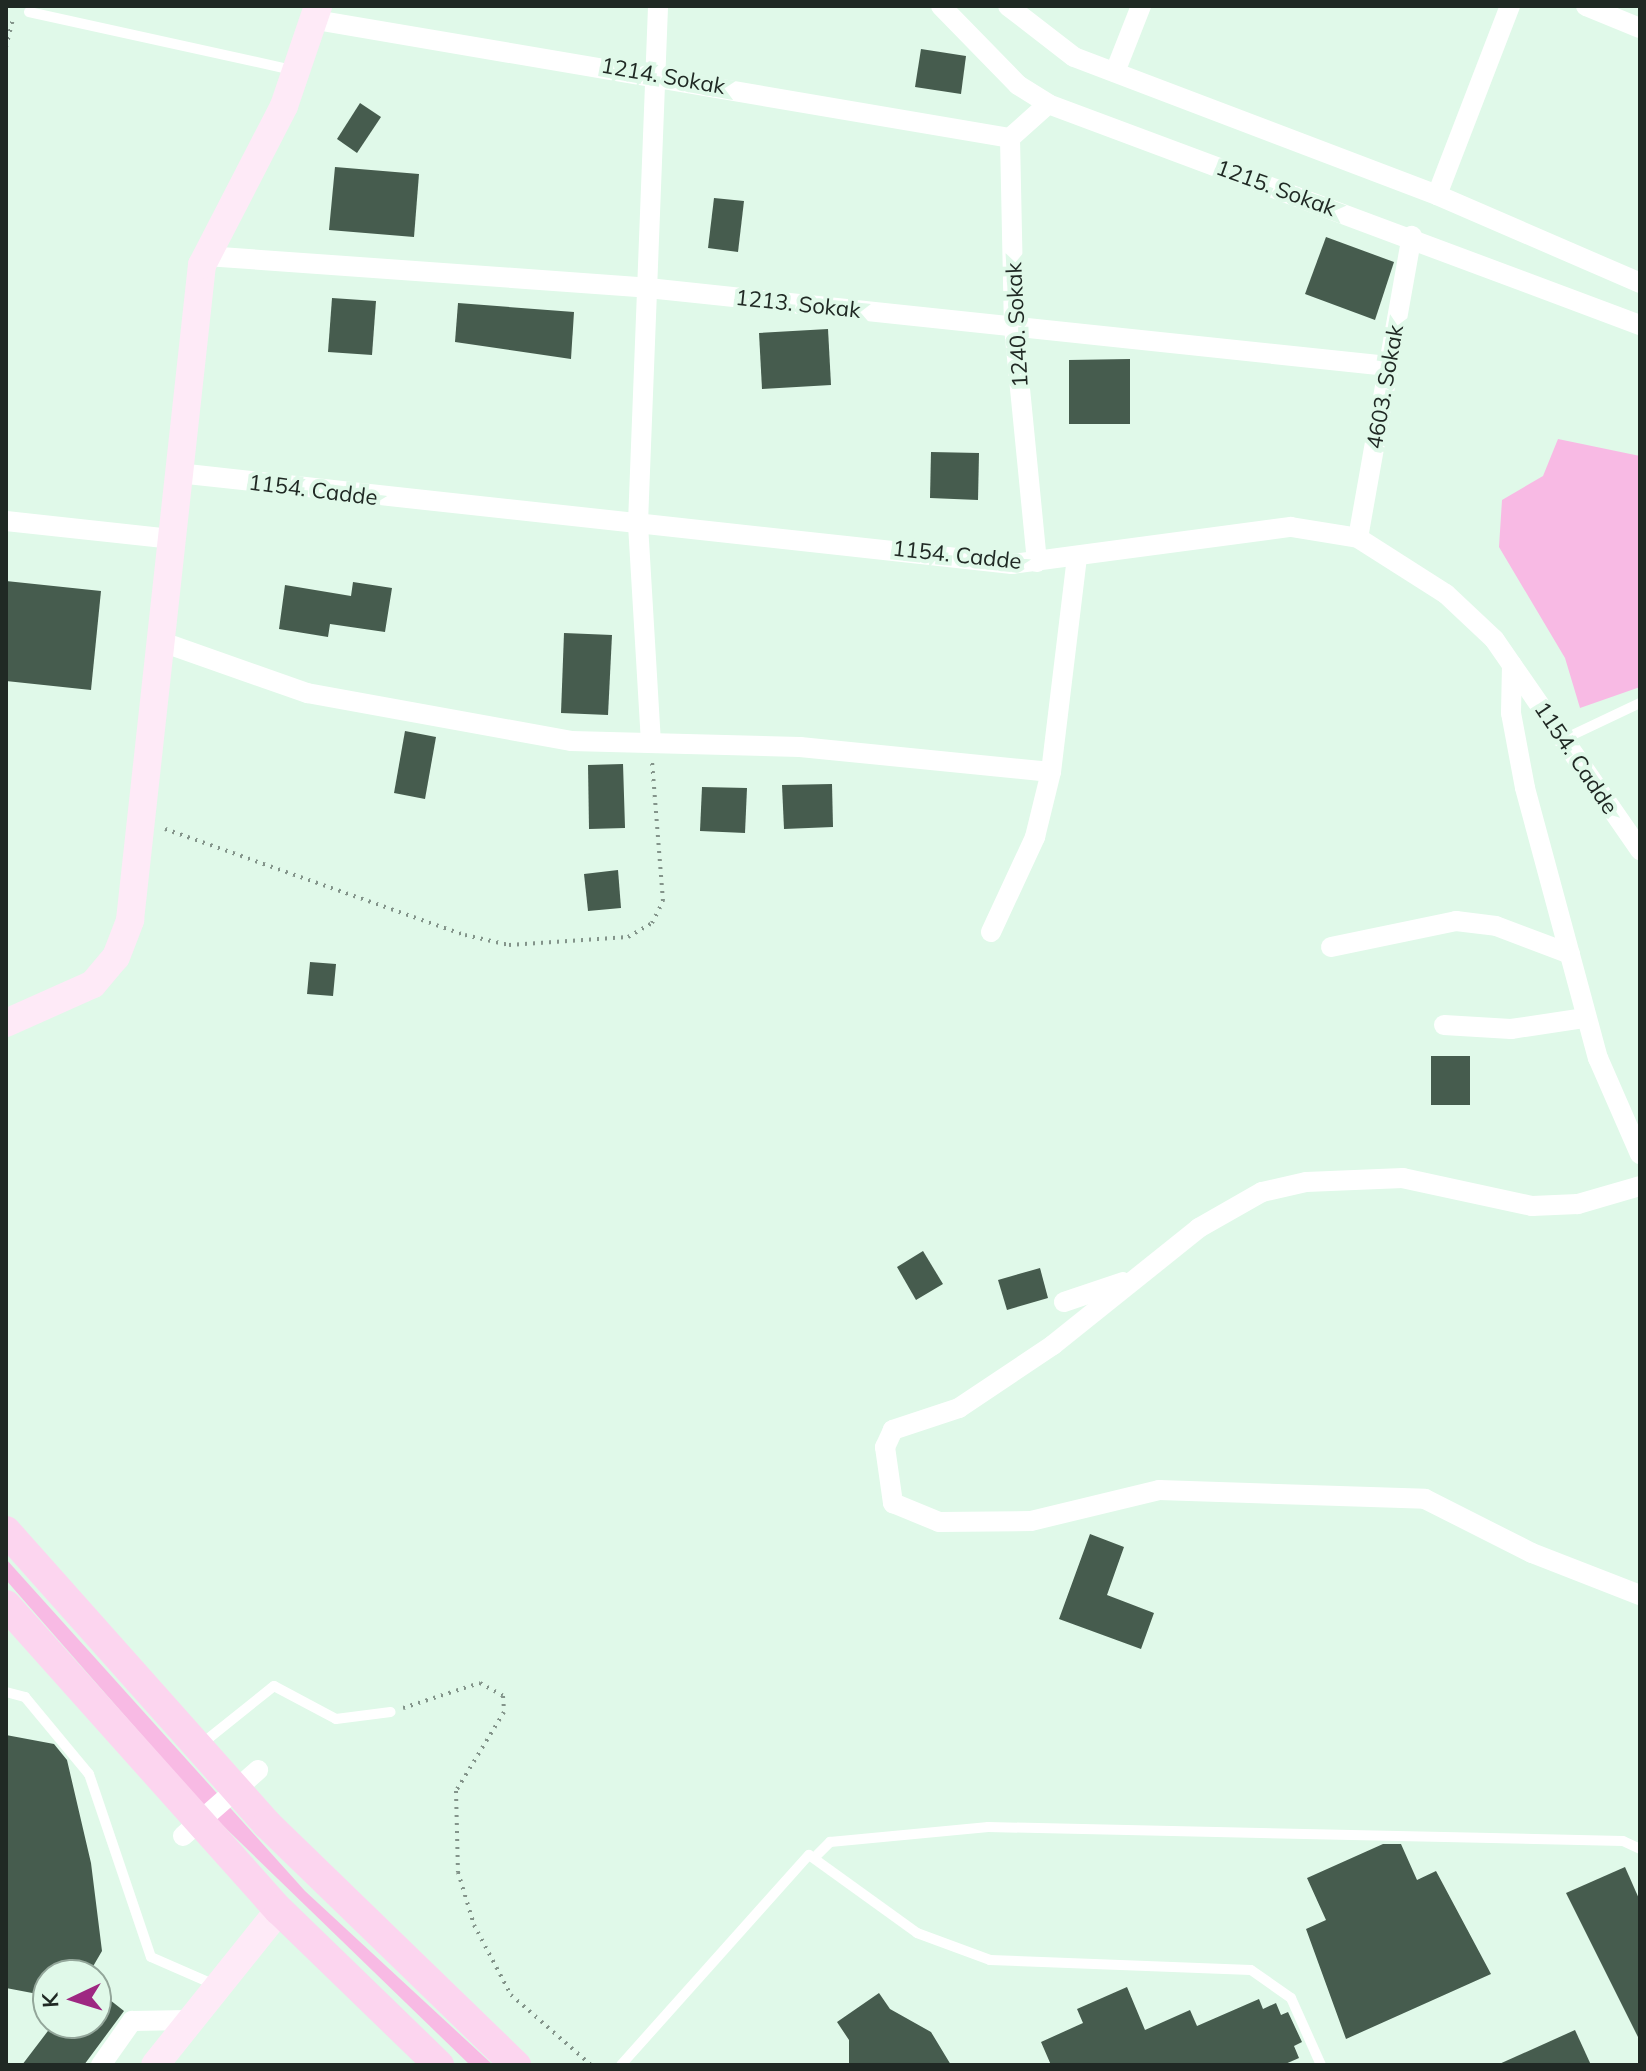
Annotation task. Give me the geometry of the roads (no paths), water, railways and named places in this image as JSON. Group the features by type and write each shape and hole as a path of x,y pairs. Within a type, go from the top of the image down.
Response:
{"main road":[{"path":"6,1023 77,994 116,957 130,920 145,822 165,643 178,473 206,256 298,72 317,13"},
{"path":"6,1531 198,1748 247,1780 516,2065"},
{"path":"6,1605 191,1830 279,1910 439,2065"},
{"path":"155,2065 279,1910"}],"street":[{"path":"651,743 638,523 658,6"},
{"name":"1215. Sokak","path":"941,6 1018,85 1048,104 1412,236 1640,325"},
{"path":"1008,6 1074,57 1437,195 1640,283"},
{"path":"1115,72 1141,6"},
{"path":"1437,195 1510,6"},
{"path":"1586,6 1640,28"},
{"name":"1214. Sokak","path":"317,13 1010,138"},
{"path":"1010,138 1048,104"},
{"name":"1240. Sokak","path":"1010,138 1014,329 1037,562"},
{"name":"4603. Sokak","path":"1358,538 1412,236"},
{"name":"1213. Sokak","path":"206,256 648,288 1014,329 1388,366"},
{"name":"1154. Cadde","path":"178,473 1037,562 1291,527 1358,538 1446,594 1512,665 1640,850"},
{"path":"6,521 171,539"},
{"path":"991,932 1035,837 1051,772 1077,557"},
{"path":"165,643 307,693 393,713 571,741 814,748 1051,772"},
{"path":"1512,665 1511,713 1525,788 1585,1018 1640,1154"},
{"path":"1331,947 1456,921 1496,926 1570,954"},
{"path":"1444,1025 1511,1029 1585,1018"},
{"path":"1640,1186 1578,1204 1532,1206 1403,1178 1306,1182 1262,1192 1199,1228 1145,1272 959,1408 893,1430 885,1447 893,1503 939,1522 1016,1521 1159,1490 1425,1499 1532,1553 1640,1595"},
{"path":"1064,1302 1145,1272"},
{"path":"191,1830 247,1780"},
{"path":"101,2065 132,2021 190,2020"}],"lane":[{"path":"29,12 298,72"},
{"path":"1564,739 1640,703"},
{"path":"198,1748 274,1686 336,1719 391,1712"},
{"path":"6,1692 25,1697 89,1774 151,1957 217,1986"},
{"path":"621,2065 799,1860 816,1856 830,1842 988,1827 1623,1841 1640,1849"},
{"path":"816,1856 895,1920 990,1960 1251,1970 1291,1998 1321,2065"}]}
